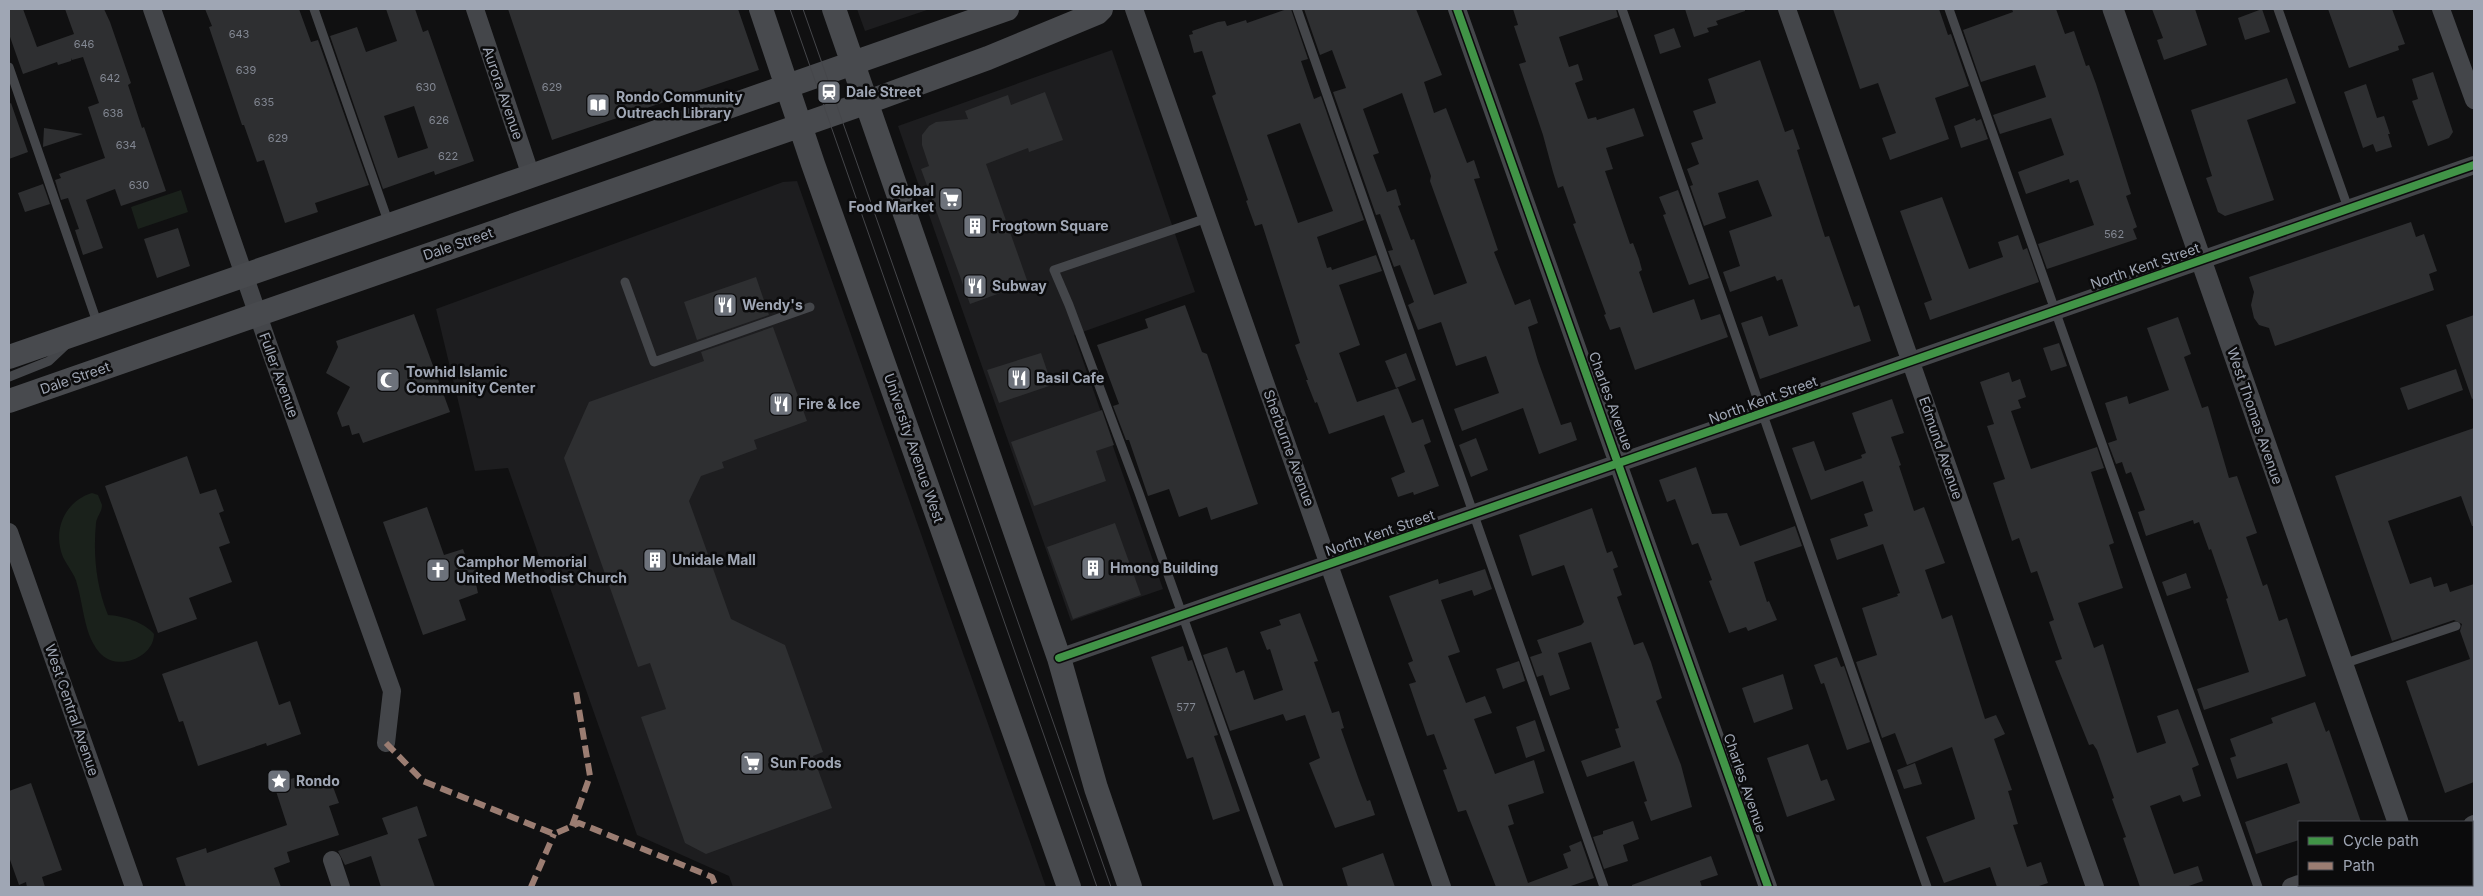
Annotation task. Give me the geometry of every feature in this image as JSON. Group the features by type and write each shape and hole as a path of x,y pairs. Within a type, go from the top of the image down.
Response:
{"main road":[{"name":"University Avenue West","path":"761,9 1069,887"},
{"path":"834,9 865,103 1059,658 1096,788 1130,887"},
{"name":"Dale Street","path":"9,401 800,124 865,103 1061,30 1097,14 1101,9"},
{"path":"9,356 853,64 994,11"}],"street":[{"name":"Fuller Avenue","path":"152,9 244,275 392,691 386,743"},
{"name":"Aurora Avenue","path":"475,9 531,176"},
{"name":"Sherburne Avenue","path":"1134,9 1442,887"},
{"name":"Charles Avenue","path":"1457,9 1620,463 1768,887"},
{"name":"Edmund Avenue","path":"1787,9 2095,887"},
{"name":"West Thomas Avenue","path":"2113,9 2398,821"},
{"path":"2441,9 2474,100"},
{"name":"North Kent Street","path":"1059,658 2474,165"},
{"name":"West Central Avenue","path":"9,532 134,887"},
{"path":"332,860 341,887"}],"lane":[{"path":"314,9 389,224"},
{"path":"1297,9 1604,887"},
{"path":"1622,9 1764,413 1927,887"},
{"path":"1949,9 2258,887"},
{"path":"2278,9 2348,208"},
{"path":"9,67 89,329 49,361 9,377"},
{"path":"1207,218 1054,270 1069,305 1279,887"},
{"path":"625,282 654,362 810,307"},
{"path":"2342,664 2456,626"}],"shaded area":[{"path":"857,9 930,9 865,31"},
{"path":"1112,50 1195,292 1074,335 1163,589 1071,621 898,126"},
{"path":"797,181 1046,887 733,887 729,876 637,835 508,468 475,471 436,309 783,182"},
{"path":"181,190 188,212 138,229 131,207"},
{"path":"92,493 98,495 102,505 96,523 95,558 98,581 108,615 133,620 145,626 154,634 148,649 142,655 126,661 117,662 109,660 102,655 91,640 76,580 63,557 60,547 60,527 63,518 75,503"}],"building":[{"path":"9,9 23,9 37,47 74,34 65,9 104,9 131,83 128,85 142,128 144,127 166,191 121,206 115,189 86,200 103,248 83,255 75,230 79,229 68,198 61,200 55,180 61,178 59,174 105,158 88,107 99,103 83,57 72,60 72,58 71,61 58,65 57,62 23,74 9,34"},
{"path":"205,9 299,9 311,42 318,40 369,185 315,203 318,212 285,223 264,160 257,162 244,125 242,125 209,27 212,26"},
{"path":"386,9 415,9 423,32 428,30 474,161 435,175 434,171 383,189 330,36 357,27 366,52 397,41","holes":["414,106 428,148 398,158 384,116"]},
{"name":"Rondo Community Outreach Library","path":"508,9 738,9 759,70 552,140"},
{"path":"1291,9 1308,59 1301,61 1314,99 1321,96 1364,220 1317,237 1327,268 1331,267 1332,270 1376,255 1382,271 1339,285 1360,345 1339,353 1357,402 1398,388 1412,423 1423,419 1431,442 1424,445 1439,486 1414,495 1413,492 1398,497 1391,478 1405,472 1384,415 1329,434 1317,402 1315,403 1295,345 1300,343 1262,224 1255,226 1246,201 1248,200 1212,96 1216,94 1202,51 1194,53 1189,35 1193,34 1192,31 1218,22 1225,21 1227,26 1246,20 1247,23","holes":["1300,123 1333,211 1298,223 1267,135"]},
{"path":"1304,9 1416,9 1442,75 1424,82 1434,113 1446,108 1467,163 1474,160 1480,178 1474,179 1498,250 1494,252 1515,305 1530,299 1538,323 1528,327 1538,361 1561,425 1571,422 1577,440 1539,454 1523,408 1462,431 1454,409 1499,393 1486,356 1456,366 1441,322 1418,330 1408,305 1414,302 1400,265 1394,267 1388,251 1393,250 1380,214 1376,215 1333,92 1346,88 1332,50 1320,55","holes":["1402,93 1431,176 1430,181 1467,283 1434,295 1414,239 1411,240 1398,206 1401,205 1396,189 1387,192 1373,155 1379,153 1363,109"]},
{"path":"1513,9 1616,9 1618,17 1559,37 1569,67 1578,64 1583,80 1575,83 1588,119 1596,117 1597,120 1634,108 1644,136 1606,148 1613,169 1605,171 1630,244 1633,243 1639,259 1642,270 1639,272 1653,313 1694,299 1701,320 1720,314 1728,337 1635,370 1620,327 1610,330 1573,224 1576,223 1563,186 1558,188 1543,135 1519,64 1526,62 1514,26 1518,25"},
{"path":"1685,9 1745,9 1745,11 1716,21 1718,25 1707,28 1709,32 1694,37"},
{"path":"1833,9 1939,9 1948,35 1951,34 1969,86 1935,98 1949,139 1890,160 1882,138 1896,133 1878,83 1860,89"},
{"path":"2012,9 2056,9 2065,34 2074,31 2086,66 2089,65 2096,84 2131,194 2126,196 2137,227 2133,229 2137,239 2047,269 2038,244 2094,225 2078,180 2070,183 2069,179 2026,194 2018,172 2064,155 2051,118 2000,134 1993,115 2046,97 2035,65 1981,82 1963,30 2013,12"},
{"path":"2152,9 2195,9 2207,45 2164,60 2157,40 2163,38"},
{"path":"2262,9 2270,32 2245,40 2238,18"},
{"path":"2328,9 2392,9 2405,44 2398,46 2399,50 2349,68"},
{"path":"1674,28 1681,47 1660,54 1654,35"},
{"path":"1760,60 1785,132 1793,129 1800,149 1797,150 1825,237 1829,236 1854,307 1859,305 1871,341 1760,379 1741,323 1762,316 1769,336 1798,326 1782,279 1777,281 1775,276 1730,292 1723,272 1740,266 1729,231 1772,216 1758,180 1718,193 1726,218 1704,226 1690,186 1693,185 1687,169 1699,164 1691,143 1703,139 1693,111 1716,103 1708,79"},
{"path":"2433,72 2453,132 2449,138 2428,146 2412,101 2418,99 2412,79"},
{"path":"2287,78 2296,103 2247,120 2274,200 2225,216 2218,212 2206,178 2212,176 2191,110"},
{"path":"2366,84 2377,118 2384,116 2392,147 2376,152 2373,144 2363,148 2344,92"},
{"name":"Frogtown Square","path":"1045,92 1063,140 1029,152 1028,148 986,164 1028,283 970,304 921,169 929,166 922,145 922,135 929,126 936,122 968,119 965,111 1008,95 1011,105"},
{"path":"11,103 28,152 9,159 9,104"},
{"path":"1975,118 1976,121 1981,119 1988,139 1961,148 1954,126"},
{"path":"44,128 83,134 43,147"},
{"path":"43,184 50,204 25,212 18,193"},
{"path":"1678,190 1709,278 1689,285 1663,215 1666,214 1659,197"},
{"path":"1942,197 1969,269 2003,257 1998,242 2018,235 2023,250 2027,248 2039,282 1930,320 1924,303 1932,300 1900,211"},
{"path":"2411,222 2416,237 2424,234 2437,271 2429,274 2434,290 2275,346 2269,328 2259,325 2254,318 2251,305 2254,292 2249,277"},
{"path":"178,228 190,266 157,278 144,239"},
{"name":"Wendy's","path":"756,277 769,315 697,340 684,302"},
{"path":"1185,305 1202,352 1207,354 1258,504 1211,520 1207,507 1179,517 1169,489 1148,496 1129,440 1126,440 1113,406 1119,404 1097,345 1148,328 1145,319"},
{"name":"Towhid Islamic Community Center","path":"414,314 450,412 363,443 359,433 352,435 349,425 342,427 337,413 350,387 326,373 338,347 336,341"},
{"path":"2474,315 2474,398 2472,399 2446,325"},
{"path":"2178,317 2191,354 2184,357 2202,408 2208,406 2229,478 2237,476 2257,533 2246,537 2263,586 2267,584 2279,621 2287,618 2306,676 2204,710 2197,689 2249,672 2226,599 2228,598 2211,549 2209,550 2199,522 2194,524 2193,520 2146,536 2138,512 2145,510 2131,472 2126,474 2122,462 2116,464 2108,443 2117,440 2105,403 2127,396 2129,404 2169,390 2147,328"},
{"name":"Unidale Mall","path":"773,327 807,421 754,440 757,449 722,462 724,468 701,476 689,501 731,619 785,645 823,752 813,756 832,808 706,854 685,843 641,717 666,709 650,663 638,667 564,458 589,402 704,361 701,352"},
{"path":"2059,343 2067,366 2051,371 2043,348"},
{"name":"Basil Cafe","path":"1041,353 1052,385 999,403 987,370"},
{"path":"1406,353 1416,380 1396,388 1385,361"},
{"path":"2456,369 2463,390 2408,410 2400,388"},
{"path":"2009,372 2012,382 2020,379 2026,397 2018,400 2021,408 2011,411 2031,469 2097,447 2104,468 2091,472 2114,543 2109,545 2123,588 2078,603 2094,648 2103,644 2137,753 2166,743 2157,716 2178,709 2199,765 2192,768 2201,796 2183,802 2180,795 2150,806 2174,874 2198,866 2203,881 2186,887 2140,887 2123,838 2126,837 2112,799 2114,798 2097,750 2093,744 2089,745 2055,661 2062,659 2049,622 2054,620 2037,571 2031,573 2019,538 2012,541 1993,483 2005,479 1987,426 1994,424 1980,382"},
{"path":"1892,399 1904,433 1891,437 1901,465 1899,466 1914,511 1924,507 1945,563 1925,570 1942,619 1952,615 1985,719 1996,715 2005,734 1994,739 2012,790 2008,791 2018,824 2013,825 2027,867 2041,862 2048,883 2036,887 1997,887 1990,867 1944,883 1926,837 1975,819 1952,747 1907,765 1895,733 1882,738 1856,662 1877,655 1862,608 1898,596 1897,594 1900,593 1883,544 1837,560 1830,539 1868,526 1864,514 1873,511 1863,481 1811,500 1792,448 1814,441 1825,471 1862,458 1861,455 1866,453 1852,413"},
{"path":"1102,410 1114,445 1096,451 1106,481 1034,506 1011,442"},
{"path":"2474,428 2474,526 2472,526 2461,496 2388,521 2410,584 2431,577 2434,587 2447,583 2450,592 2474,584 2474,782 2445,793 2406,681 2470,659 2460,631 2462,624 2454,620 2392,641 2335,476"},
{"path":"1476,438 1488,470 1471,477 1459,445"},
{"path":"187,456 200,494 216,489 224,511 219,513 230,543 219,547 232,582 189,598 197,619 158,633 105,486"},
{"path":"1696,467 1712,514 1727,513 1740,546 1795,526 1802,546 1754,562 1767,602 1769,601 1777,620 1748,631 1746,627 1729,633 1709,581 1712,580 1698,543 1692,545 1675,499 1667,502 1659,480"},
{"name":"Camphor Memorial United Methodist Church","path":"427,507 444,555 463,549 467,560 476,568 478,593 459,600 466,620 423,635 383,522"},
{"path":"1592,508 1607,553 1612,551 1618,567 1613,569 1622,595 1617,597 1634,645 1643,642 1651,662 1662,698 1656,701 1681,765 1692,807 1651,821 1644,802 1647,801 1634,761 1587,777 1581,761 1621,747 1615,729 1619,728 1591,642 1558,653 1570,689 1550,696 1543,675 1537,677 1530,657 1542,653 1537,640 1581,625 1584,622 1564,565 1532,576 1519,535"},
{"name":"Hmong Building","path":"1115,523 1141,595 1073,619 1047,547"},
{"path":"1485,569 1492,589 1474,596 1472,590 1441,600 1460,652 1448,656 1466,703 1485,696 1492,713 1474,719 1495,774 1534,760 1544,793 1508,805 1514,824 1508,826 1528,883 1568,868 1563,854 1571,851 1569,846 1581,841 1594,878 1568,887 1496,887 1466,810 1458,812 1443,770 1447,769 1434,734 1427,736 1409,684 1416,682 1408,663 1413,661 1389,596 1438,579 1439,584"},
{"path":"2186,573 2191,588 2167,596 2162,582"},
{"path":"1300,613 1318,661 1314,662 1332,713 1339,711 1344,728 1341,729 1367,801 1370,800 1375,815 1335,828 1309,763 1320,758 1305,715 1286,721 1283,714 1230,731 1203,655 1227,647 1236,673 1244,670 1254,700 1283,690 1270,649 1267,650 1260,632 1281,625 1279,620"},
{"path":"257,641 279,705 290,701 301,734 267,746 266,743 198,766 183,721 179,722 162,674"},
{"path":"1183,646 1188,661 1192,660 1218,735 1214,736 1240,811 1213,820 1193,757 1187,759 1151,657"},
{"path":"1837,657 1841,667 1844,666 1870,742 1847,750 1824,683 1821,684 1814,665"},
{"path":"1519,661 1525,681 1503,689 1496,669"},
{"path":"1783,674 1793,709 1754,723 1742,688"},
{"path":"2315,702 2326,732 2329,730 2361,821 2298,821 2298,840 2256,854 2245,822 2300,803 2287,763 2237,779 2230,758 2236,756 2230,739 2273,723 2271,718"},
{"path":"1535,720 1545,751 1526,758 1516,727"},
{"path":"1808,744 1821,781 1827,779 1835,800 1787,817 1767,758"},
{"path":"1915,763 1922,784 1904,789 1897,770"},
{"path":"302,775 305,784 329,776 339,803 329,806 339,835 287,852 290,862 274,868 281,887 186,887 176,858 206,848 207,853 287,825 274,785"},
{"path":"31,783 62,870 42,877 45,887 27,887 26,882 19,885 9,857 9,791"},
{"path":"417,806 427,836 418,839 435,887 381,887 371,856 345,865 338,851 388,834 382,818"},
{"path":"1633,821 1639,839 1623,845 1628,861 1604,869 1593,837 1603,834 1603,831"},
{"path":"1383,853 1395,887 1348,887 1342,868"},
{"path":"1711,856 1718,875 1700,881 1702,887 1632,887 1632,885"}],"tram line":[{"path":"790,9 1097,887"},
{"path":"803,9 1111,887"}],"marked path":[{"path":"572,826 590,776 576,691"},
{"path":"386,743 423,781 554,834 579,823 712,877 716,887"},
{"path":"531,887 554,834"}],"cycle path":[{"path":"1457,9 1768,887"},
{"path":"1059,658 2474,165"}],"place":[{"name":"Dale Street","path":"829,92"},
{"name":"Rondo Community Outreach Library","path":"598,105"},
{"name":"Global Food Market","path":"951,199"},
{"name":"Frogtown Square","path":"975,226"},
{"name":"Subway","path":"975,286"},
{"name":"Wendy's","path":"725,305"},
{"name":"Basil Cafe","path":"1019,378"},
{"name":"Towhid Islamic Community Center","path":"388,380"},
{"name":"Fire & Ice","path":"781,404"},
{"name":"Unidale Mall","path":"655,560"},
{"name":"Hmong Building","path":"1093,568"},
{"name":"Camphor Memorial United Methodist Church","path":"438,570"},
{"name":"Sun Foods","path":"752,763"},
{"name":"Rondo","path":"279,781"}]}
